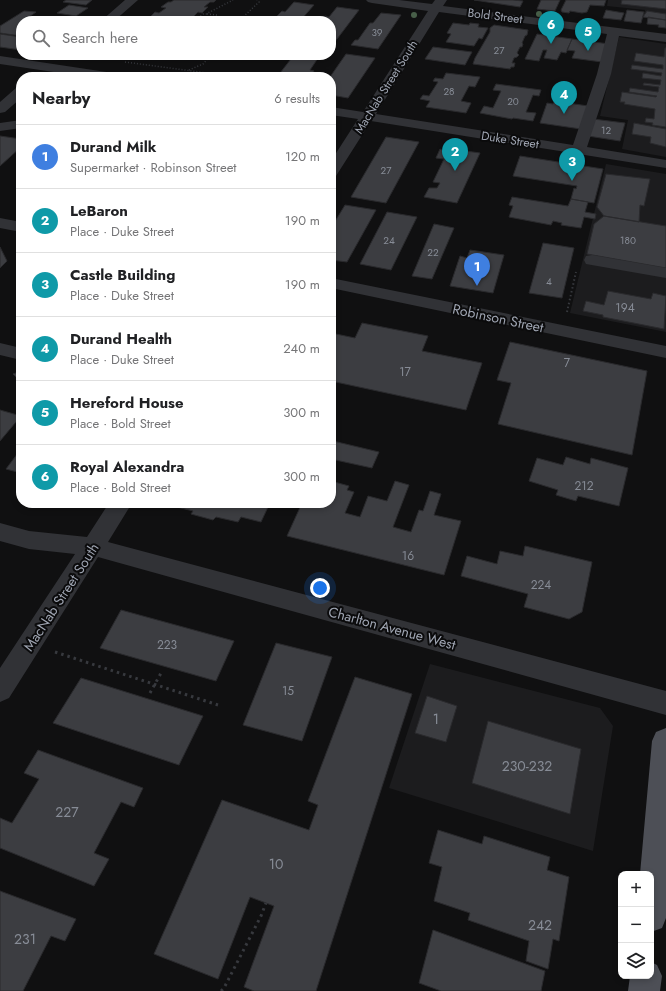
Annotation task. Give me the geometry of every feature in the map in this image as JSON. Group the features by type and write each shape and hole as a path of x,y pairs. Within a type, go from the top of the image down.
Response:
{"main road":[{"path":"652,907 663,817 666,741"},
{"path":"644,991 646,979"}],"street":[{"path":"113,16 132,0"},
{"name":"Bold Street","path":"372,0 438,4 614,32 666,38"},
{"name":"MacNab Street South","path":"336,165 438,4"},
{"path":"579,150 604,74 614,32"},
{"path":"0,60 80,72"},
{"path":"42,72 57,60"},
{"path":"0,109 16,95"},
{"name":"Duke Street","path":"336,112 666,164"},
{"path":"0,127 16,125"},
{"path":"0,223 16,226"},
{"path":"592,260 666,273"},
{"name":"Robinson Street","path":"336,284 562,332 666,352"},
{"path":"0,349 16,353"},
{"name":"MacNab Street South","path":"0,690 118,508"},
{"name":"Charlton Avenue West","path":"0,532 29,540 93,547 666,703"}],"path":[{"path":"201,16 233,0"},
{"path":"244,16 259,2 257,0"},
{"path":"206,14 217,15 216,16"},
{"path":"188,70 203,64 207,60"},
{"path":"124,62 201,72"},
{"path":"562,332 577,271 573,270"},
{"path":"30,644 218,705"},
{"path":"150,693 161,673"},
{"path":"221,991 224,988 261,916 266,903"}],"shaded area":[{"path":"608,0 666,0 666,20 643,17 645,10 607,6"},
{"path":"619,37 666,44 666,157 622,149 628,120 600,116"},
{"path":"606,164 666,174 666,332 570,313"},
{"path":"430,664 600,708 613,726 593,851 389,788"}],"building":[{"path":"66,0 92,0 86,5 63,2"},
{"path":"174,0 216,0 214,2 210,2 204,7 208,7 202,13 198,12 194,16 151,16 155,12 159,13 166,8 161,7 168,2"},
{"path":"474,0 513,0 523,1 520,7"},
{"path":"541,0 560,0 555,11 537,9"},
{"path":"566,0 606,0 604,6 590,5 587,12 582,13 570,11 569,13 562,12 561,10"},
{"path":"622,0 666,0 666,9 621,4"},
{"path":"294,2 314,5 304,16 277,16 282,11 285,12"},
{"path":"69,5 88,8 76,16 57,13"},
{"path":"337,7 359,10 336,40 336,16 330,16"},
{"path":"606,10 624,13 621,20 603,18"},
{"path":"627,10 644,12 641,23 624,21"},
{"path":"24,11 36,12 30,16 16,16"},
{"path":"647,11 666,14 666,20 643,17"},
{"path":"381,13 401,15 378,49 351,45 355,40 358,40 370,23 373,23"},
{"path":"16,16 16,35 0,33 0,26"},
{"path":"648,17 666,20 666,28 658,27 659,25 647,24"},
{"path":"453,23 469,25 470,23 479,24 478,27 488,28 482,39 479,38 474,46 446,42 451,34 447,33"},
{"path":"494,25 528,30 522,43 522,47 520,47 517,53 519,55 514,58 512,63 515,63 514,67 511,67 510,69 473,64 490,32 490,28"},
{"path":"0,34 16,36 16,49 0,47"},
{"path":"537,34 572,39 566,53 561,52 557,60 544,58 547,50 543,50 539,61 525,59"},
{"path":"572,39 609,44 602,62 572,58 575,51 567,50"},
{"path":"433,47 472,52 465,65 425,59"},
{"path":"665,48 666,127 652,125 653,123 645,122 646,118 654,119 655,109 620,102 622,92 657,96 629,92 630,88 658,92 659,87 643,85 644,83 660,85 661,80 642,78 643,73 661,76 662,73 631,69 632,65 663,69 663,65 634,61 636,53 664,57"},
{"path":"346,54 375,58 348,98 336,96 336,72 333,72"},
{"path":"290,60 317,60 310,70 314,71 313,72 281,72"},
{"path":"446,73 480,77 475,87 469,86 461,101 471,103 466,113 426,107 430,101 420,99 423,95 429,96 438,82 433,81 435,78 443,79"},
{"path":"496,84 541,90 539,96 533,95 526,112 536,113 533,121 480,113 484,106 493,108 501,91 493,90"},
{"path":"554,101 588,106 581,129 540,123 547,103 553,104"},
{"path":"593,119 625,123 620,141 588,136"},
{"path":"634,123 666,129 666,147 650,143 651,137 632,134"},
{"path":"0,136 16,138 16,152 0,166"},
{"path":"386,137 419,142 386,203 351,197"},
{"path":"444,148 480,153 457,203 424,197 429,188 437,188 440,183 433,182 444,159 436,158 440,149 442,150"},
{"path":"520,156 603,169 594,203 571,199 574,188 576,189 577,186 513,176"},
{"path":"606,174 650,179 644,206 640,205 639,222 604,216 597,207"},
{"path":"512,197 568,206 571,199 588,202 585,212 596,214 595,219 584,217 581,228 561,225 562,223 553,221 551,225 509,217 513,206 509,205"},
{"path":"345,205 376,210 347,262 336,261 336,220"},
{"path":"387,212 417,217 391,270 360,264"},
{"path":"604,216 666,226 666,268 587,254 594,224"},
{"path":"434,224 454,228 432,279 412,276"},
{"path":"543,243 574,248 562,298 529,293"},
{"path":"0,247 7,261 0,268"},
{"path":"470,250 504,255 493,293 450,286 460,256 467,258"},
{"path":"608,291 651,299 653,293 666,296 664,329 603,317 603,315 583,311 586,301 604,305"},
{"path":"362,323 428,336 422,351 482,363 466,410 336,382 336,334 355,338"},
{"path":"510,342 647,371 632,455 498,424 511,383 497,380"},
{"path":"0,410 16,415 16,422 0,441"},
{"path":"336,442 379,452 372,468 336,460"},
{"path":"16,456 16,472 6,469"},
{"path":"566,457 590,464 591,458 628,468 619,506 578,496 576,501 556,495 558,490 529,481 537,458 563,465"},
{"path":"395,481 409,485 393,527 411,532 419,510 423,511 430,491 441,494 434,515 461,521 444,575 287,536 300,508 336,508 336,482 349,486 347,490 354,492 345,513 360,517 368,496 387,501"},
{"path":"181,508 268,508 261,522 241,517 238,522 216,517 213,520 191,514 193,511"},
{"path":"525,546 592,562 582,612 569,619 524,607 528,594 461,576 467,556 497,564 500,551 523,556"},
{"path":"121,610 234,641 216,681 100,648"},
{"path":"276,643 332,657 302,741 243,725"},
{"path":"355,677 412,694 316,991 254,991 244,987 274,906 250,897 218,979 154,954 222,800 309,830 318,805 308,801"},
{"path":"81,678 203,716 179,765 53,723"},
{"path":"427,696 457,706 446,742 415,733"},
{"path":"488,721 581,749 570,814 472,783"},
{"path":"38,750 143,788 134,807 121,802 94,853 109,859 94,886 0,848 0,818 12,823 39,779 24,773"},
{"path":"438,830 482,844 484,836 550,857 547,870 569,877 559,941 553,939 548,969 526,961 529,941 468,920 470,913 434,901 442,867 429,863"},
{"path":"0,891 76,919 65,941 51,936 23,991 0,991"},
{"path":"433,930 545,971 541,991 441,991 419,983"}],"place":[{"name":"Royal Alexandra","path":"551,44"},
{"name":"Hereford House","path":"588,51"},
{"name":"Durand Health","path":"564,114"},
{"name":"LeBaron","path":"455,171"},
{"name":"Castle Building","path":"572,181"},
{"name":"Durand Milk","path":"477,286"}]}
